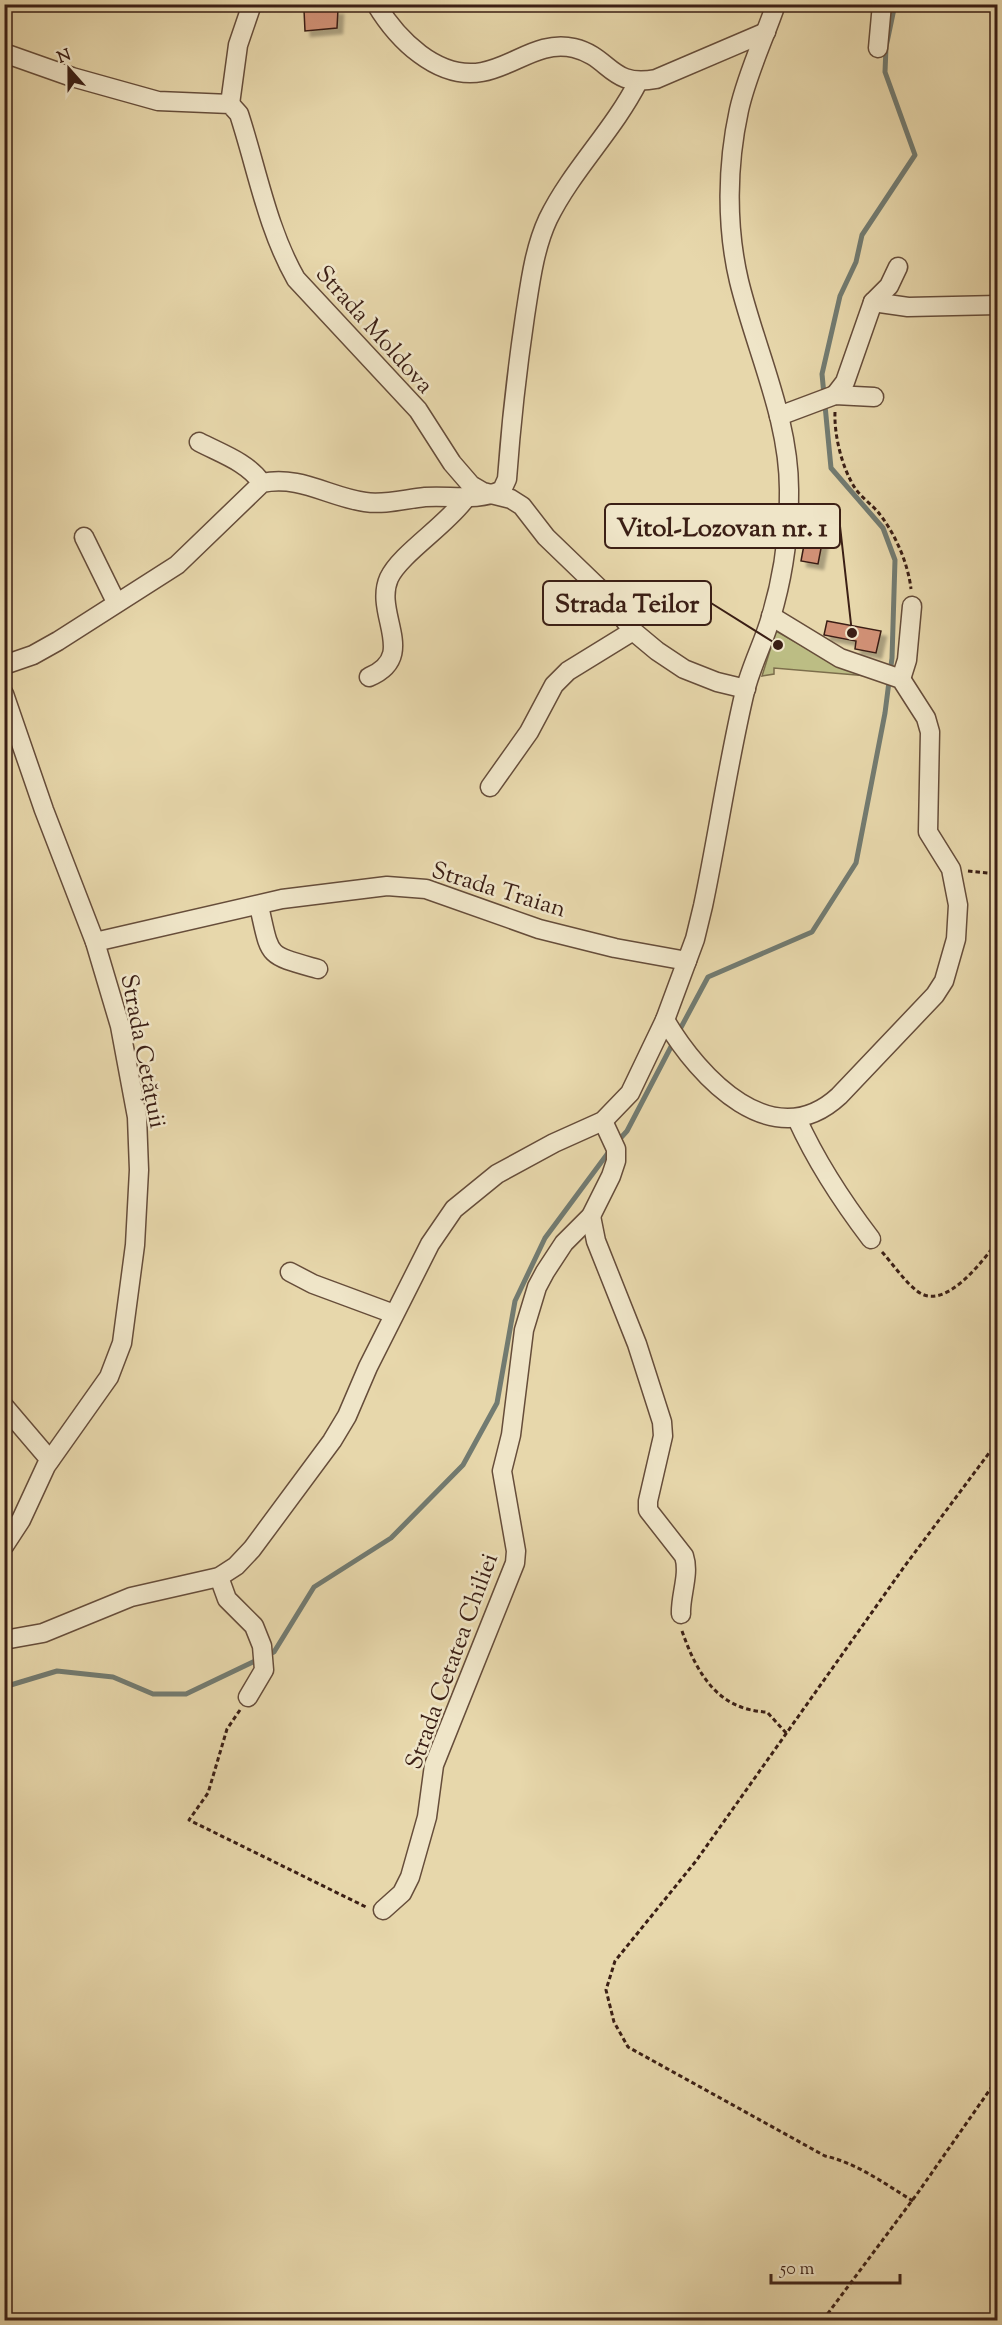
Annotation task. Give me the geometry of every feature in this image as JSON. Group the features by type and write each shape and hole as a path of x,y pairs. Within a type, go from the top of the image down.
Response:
{"street":[{"path":"4,53 72,77 158,101 190,104 215,101 230,104 238,45 252,4"},
{"path":"376,4 390,27 424,57 453,69 483,72 537,50 557,46 575,48 592,56 621,78 638,82 656,79 766,32"},
{"path":"4,1640 43,1633 131,1597 219,1577 236,1566 252,1549 332,1441 430,1244 460,1203 497,1174 554,1143 610,1135 630,1093 672,1032 687,961 703,906 746,689 771,616 782,574 789,492 786,454 779,416 739,280 731,234 733,151 740,108 776,4"},
{"path":"878,48 882,4"},
{"path":"4,665 33,655 58,641 177,565 262,483 292,481 364,502 443,496 466,498 494,494 502,490 507,479 517,373 533,264 541,238 553,212 627,103 638,82"},
{"name":"Strada Moldova","path":"230,104 239,114 263,198 287,263 296,279 417,410 461,476 471,485 511,499 522,506 546,537 602,591 633,631 684,669 717,682 746,689"},
{"path":"835,395 844,382 873,302 889,286 898,267"},
{"path":"873,302 908,307 998,305"},
{"path":"779,416 835,395 874,397"},
{"path":"199,442 253,471 262,483"},
{"path":"369,677 383,671 391,662 393,648 386,590 389,579 398,566 457,511 466,498"},
{"path":"84,537 116,602"},
{"path":"902,679 907,660 912,606"},
{"path":"672,1032 707,1077 740,1103 780,1118 797,1119 824,1110 928,1002 944,981 959,922 951,869 928,832 930,732 926,718 902,679 840,658 771,616"},
{"path":"490,788 530,732 554,685 568,671 633,631"},
{"name":"Strada Cetățuii","path":"4,694 51,830 95,942 120,1026 137,1117 138,1204 122,1343 109,1377 50,1460 4,1546"},
{"name":"Strada Traian","path":"95,942 282,899 387,886 426,888 539,929 615,948 687,961"},
{"path":"259,906 266,945 281,959 318,969"},
{"path":"797,1119 812,1152 842,1201 871,1239"},
{"name":"Strada Cetatea Chiliei","path":"383,1910 402,1893 414,1867 427,1817 434,1765 515,1563 516,1551 502,1471 511,1436 524,1330 537,1287 554,1258 575,1230 591,1216 610,1176 616,1161 610,1135"},
{"path":"591,1216 596,1241 636,1344 662,1422 663,1436 648,1500 648,1510 684,1556 687,1565 680,1599 681,1614"},
{"path":"290,1272 313,1284 394,1314"},
{"path":"4,1406 50,1460"},
{"path":"219,1577 227,1599 254,1626 262,1646 264,1670 248,1697"}],"path":[{"path":"835,395 835,417 840,448 855,489 878,512 904,558 910,581 912,606"},
{"path":"951,869 998,874"},
{"path":"871,1239 918,1292 933,1297 951,1292 998,1241"},
{"path":"913,2200 857,2168 825,2156 628,2047 614,2022 606,1990 615,1961 696,1861 788,1735 904,1567 998,1441"},
{"path":"681,1614 683,1633 704,1678 726,1701 749,1711 768,1712 788,1735"},
{"path":"248,1697 228,1729 208,1793 189,1820 359,1905 383,1910"},
{"path":"823,2320 913,2200 998,2078"}],"green space":[{"path":"776,631 829,661 868,676 774,668 774,674 762,676"}],"building":[{"path":"338,9 337,28 305,31 304,10"},
{"path":"806,534 823,538 818,564 801,561"},
{"path":"827,621 881,631 876,653 855,649 856,641 824,635"}],"waterway":[{"path":"678,1033 708,977 812,932 856,863 885,713 892,658 895,560 883,528 831,468 822,374 840,296 856,262 862,235 915,155 885,72 886,47 895,4"},
{"path":"617,1142 627,1131 674,1041"},
{"path":"267,1655 274,1652 314,1587 391,1538 463,1465 497,1403 515,1301 545,1238 611,1149"},
{"path":"4,1687 57,1671 113,1677 153,1694 186,1694 259,1659"}],"place":[{"name":"Vitol-Lozovan nr. 1","path":"852,633"},
{"name":"Strada Teilor","path":"778,645"}]}
